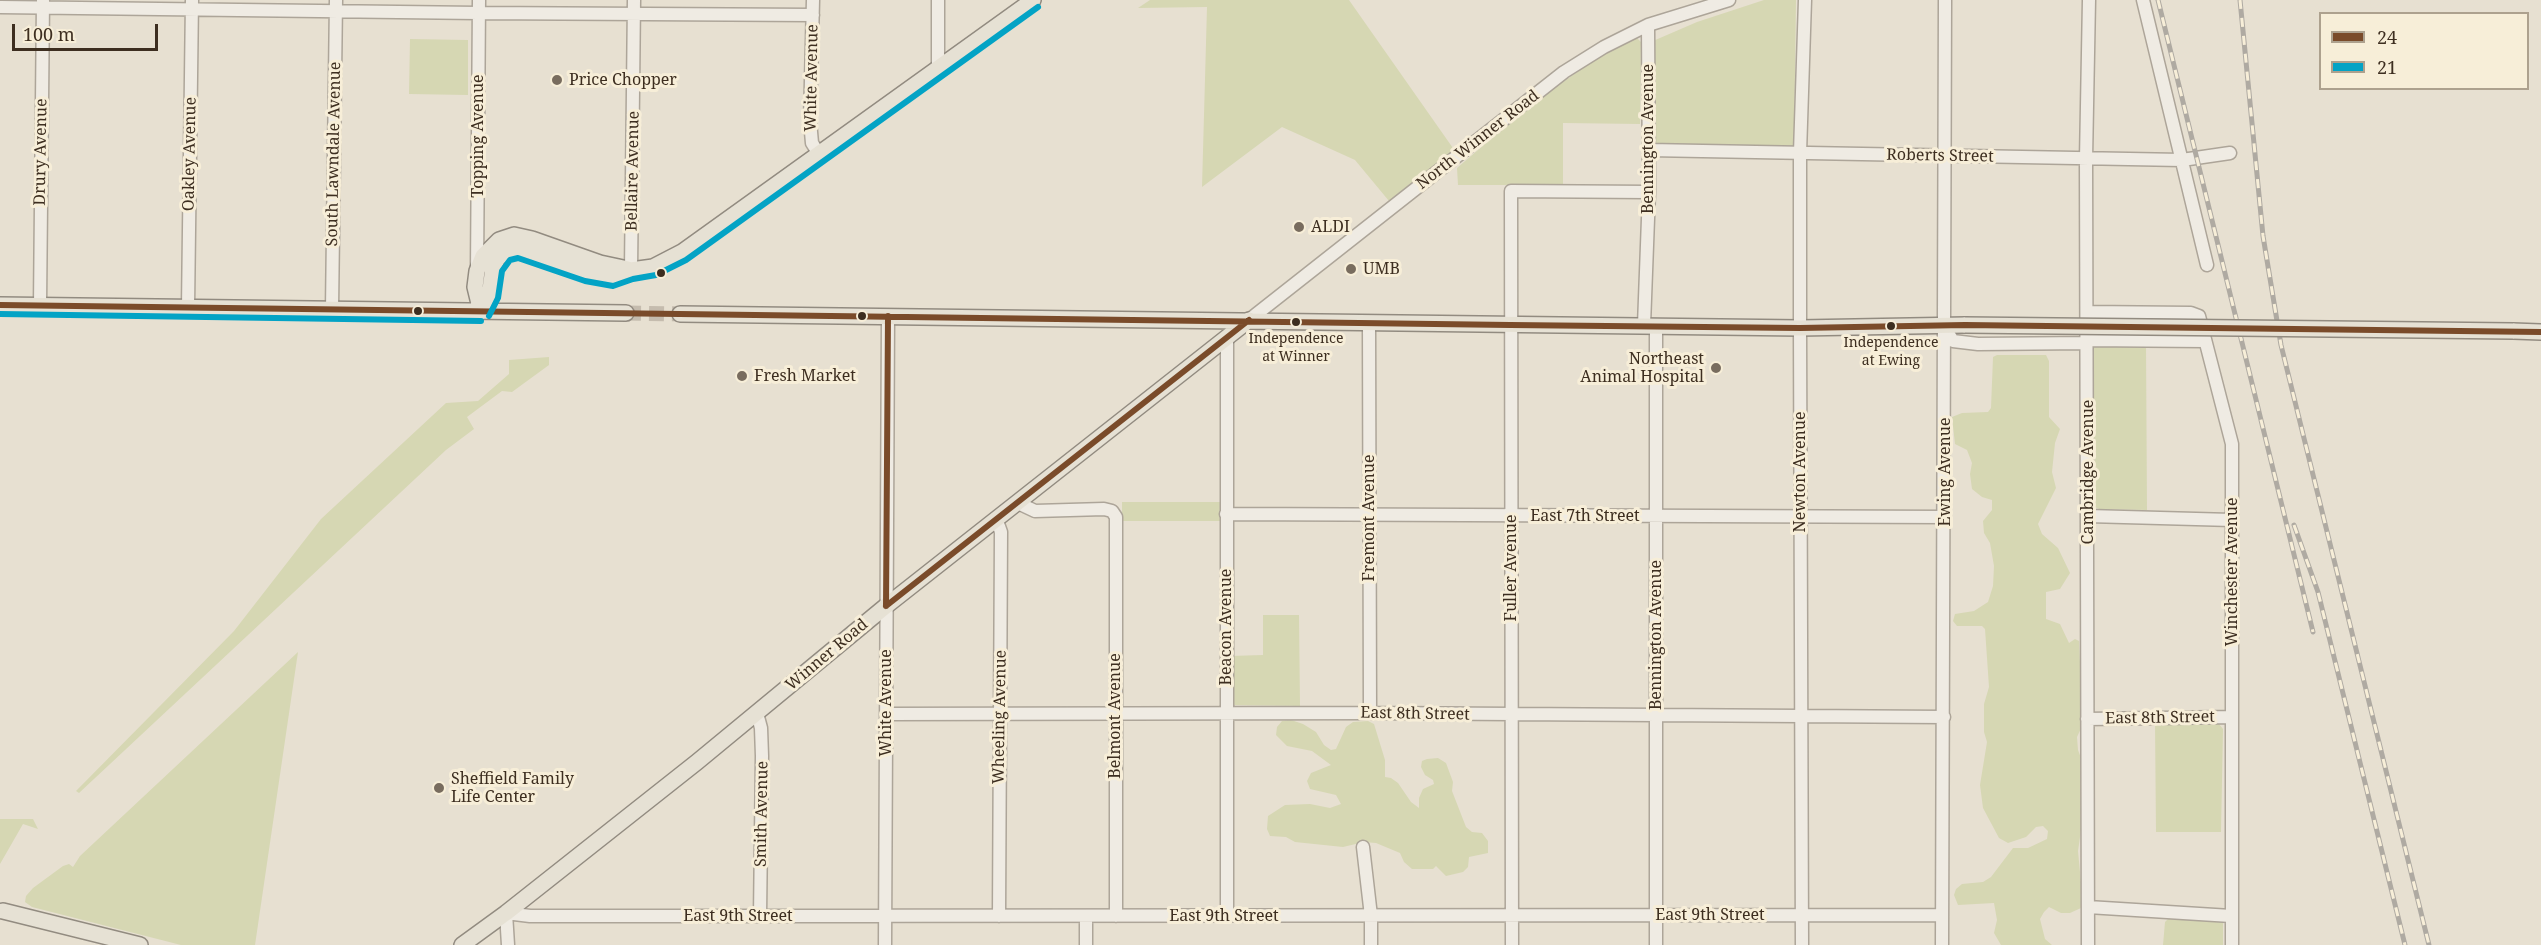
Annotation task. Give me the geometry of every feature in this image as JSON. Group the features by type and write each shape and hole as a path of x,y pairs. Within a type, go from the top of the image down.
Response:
{"main road":[{"path":"481,312 489,296 493,268 498,258 506,252 518,249 588,272 614,277 631,270 653,267 682,252 938,68 1016,6 1033,0"},
{"path":"481,312 475,286 477,271 488,248 499,240 514,235 532,239 600,264 631,270"},
{"path":"0,305 626,314"},
{"path":"680,314 1800,328 1965,325 2541,332"},
{"name":"Winner Road","path":"462,945 506,913 757,713 996,518 1249,320"},
{"path":"3,911 140,945"}],"street":[{"name":"Topping Avenue","path":"477,271 475,248 478,196 479,0"},
{"name":"Bellaire Avenue","path":"631,270 634,0"},
{"name":"White Avenue","path":"813,0 810,121 812,143 819,154"},
{"path":"938,0 938,68"},
{"name":"North Winner Road","path":"1249,320 1564,72 1604,47 1648,25 1729,0"},
{"name":"Newton Avenue","path":"1802,945 1800,153 1804,0"},
{"name":"Ewing Avenue","path":"1942,945 1944,325 1947,156 1945,0"},
{"name":"Cambridge Avenue","path":"2088,945 2086,159 2089,0"},
{"path":"2143,0 2207,265"},
{"path":"0,7 43,4 192,4 335,6 478,14 813,15"},
{"name":"Drury Avenue","path":"40,305 43,4"},
{"name":"Oakley Avenue","path":"188,307 192,4"},
{"name":"South Lawndale Avenue","path":"332,309 335,6"},
{"name":"Bennington Avenue","path":"1648,25 1650,326 1656,516 1656,945"},
{"name":"Roberts Street","path":"1649,150 2182,160 2230,153"},
{"name":"Fuller Avenue","path":"1512,945 1511,190 1649,192"},
{"name":"Winchester Avenue","path":"2087,312 2191,313 2199,316 2232,444 2232,945"},
{"name":"White Avenue","path":"885,945 888,316"},
{"name":"Fremont Avenue","path":"1369,322 1370,713"},
{"path":"1944,325 1953,341 1978,344 2205,340"},
{"name":"Beacon Avenue","path":"1227,338 1227,916"},
{"name":"Belmont Avenue","path":"1018,502 1035,511 1104,509 1112,511 1116,517 1116,916"},
{"name":"East 7th Street","path":"1226,514 1945,518"},
{"path":"2088,516 2232,520"},
{"name":"Wheeling Avenue","path":"996,518 1000,532 999,916"},
{"name":"Smith Avenue","path":"757,713 761,728 762,756 760,916"},
{"name":"East 8th Street","path":"886,714 1370,713 1944,717"},
{"name":"East 8th Street","path":"2087,720 2232,717"},
{"path":"1363,847 1371,916 1371,945"},
{"path":"2088,907 2232,916"},
{"path":"506,913 508,945"},
{"name":"East 9th Street","path":"506,913 530,916 1942,915"},
{"path":"1086,916 1086,945"}],"green space":[{"path":"1150,0 1349,0 1455,151 1389,201 1355,160 1282,127 1202,187 1207,7 1138,8"},
{"path":"1764,0 1796,0 1794,146 1653,144 1653,41 1697,22"},
{"path":"1636,37 1641,42 1640,124 1563,123 1563,185 1458,185 1457,168 1529,106 1597,58"},
{"path":"410,39 468,40 468,95 409,94"},
{"path":"2092,345 2146,345 2147,510 2099,509 2093,506"},
{"path":"1997,355 2046,355 2049,361 2049,417 2060,429 2055,443 2052,472 2056,488 2038,524 2042,534 2058,548 2070,573 2060,589 2046,592 2046,619 2060,624 2069,643 2075,639 2079,641 2083,724 2077,737 2081,758 2083,816 2078,851 2083,904 2081,908 2070,913 2061,913 2049,907 2044,912 2040,919 2045,939 2052,945 2001,945 1994,933 1997,920 1994,903 1958,905 1954,895 1956,889 1962,884 1983,882 1991,877 2013,848 2028,848 2047,839 2048,831 2043,826 2036,827 2026,837 2008,843 1999,838 1983,808 1980,785 1987,742 1984,732 1984,704 1989,687 1985,629 1982,626 1957,626 1953,621 1955,614 1974,611 1988,602 1993,586 1994,566 1990,543 1984,533 1983,521 1992,510 1992,500 1982,497 1972,489 1970,474 1972,463 1967,450 1955,444 1952,417 1962,413 1988,412 1991,408 1993,357"},
{"path":"549,357 549,365 512,392 502,391 467,417 474,429 446,450 79,793 76,791 234,631 321,519 446,403 478,401 509,374 509,360"},
{"path":"1122,502 1220,502 1220,521 1122,521"},
{"path":"1263,615 1299,615 1300,706 1232,705 1230,656 1263,655"},
{"path":"298,652 255,945 181,945 32,907 25,902 26,896 33,888 63,866 69,864 73,867 80,856"},
{"path":"1291,720 1316,732 1324,745 1331,750 1336,749 1346,727 1353,722 1368,721 1374,724 1385,760 1385,777 1398,783 1411,802 1419,808 1419,798 1423,789 1434,784 1433,780 1425,775 1421,767 1422,761 1438,758 1446,763 1453,782 1452,791 1466,827 1472,832 1482,833 1488,841 1488,853 1469,857 1468,867 1463,872 1446,876 1436,866 1433,869 1412,869 1404,862 1400,853 1376,843 1364,842 1343,847 1295,842 1286,837 1270,836 1267,829 1268,816 1285,805 1310,804 1330,808 1341,804 1336,795 1310,789 1307,781 1311,773 1331,765 1312,751 1287,746 1276,735 1277,727 1282,721"},
{"path":"2155,724 2219,724 2223,729 2221,832 2156,832"},
{"path":"0,819 33,819 38,829 23,824 0,864"},
{"path":"2169,918 2223,921 2223,945 2163,945 2165,922"}],"tunnel":[{"path":"626,313 680,314"}],"railway":[{"path":"2158,0 2313,632"},
{"path":"2240,0 2263,236 2281,345 2429,945"},
{"path":"2294,525 2318,592 2405,945"}],"transit line":[{"name":"21","path":"489,316 498,298 502,271 510,260 518,258 585,281 613,286 633,279 656,275 686,260 1038,7"},
{"name":"24","path":"0,305 1510,325 1800,328 1965,325 2541,332"},
{"name":"21","path":"0,314 481,321"},
{"name":"24","path":"886,606 888,316"},
{"name":"24","path":"886,606 1249,320"}],"place":[{"name":"Price Chopper","path":"557,80"},
{"name":"ALDI","path":"1299,227"},
{"name":"UMB","path":"1351,269"},
{"name":"Independence at Winner","path":"1296,322"},
{"name":"Independence at Ewing","path":"1891,326"},
{"name":"Northeast Animal Hospital","path":"1716,368"},
{"name":"Fresh Market","path":"742,376"},
{"name":"Sheffield Family Life Center","path":"439,788"}]}
